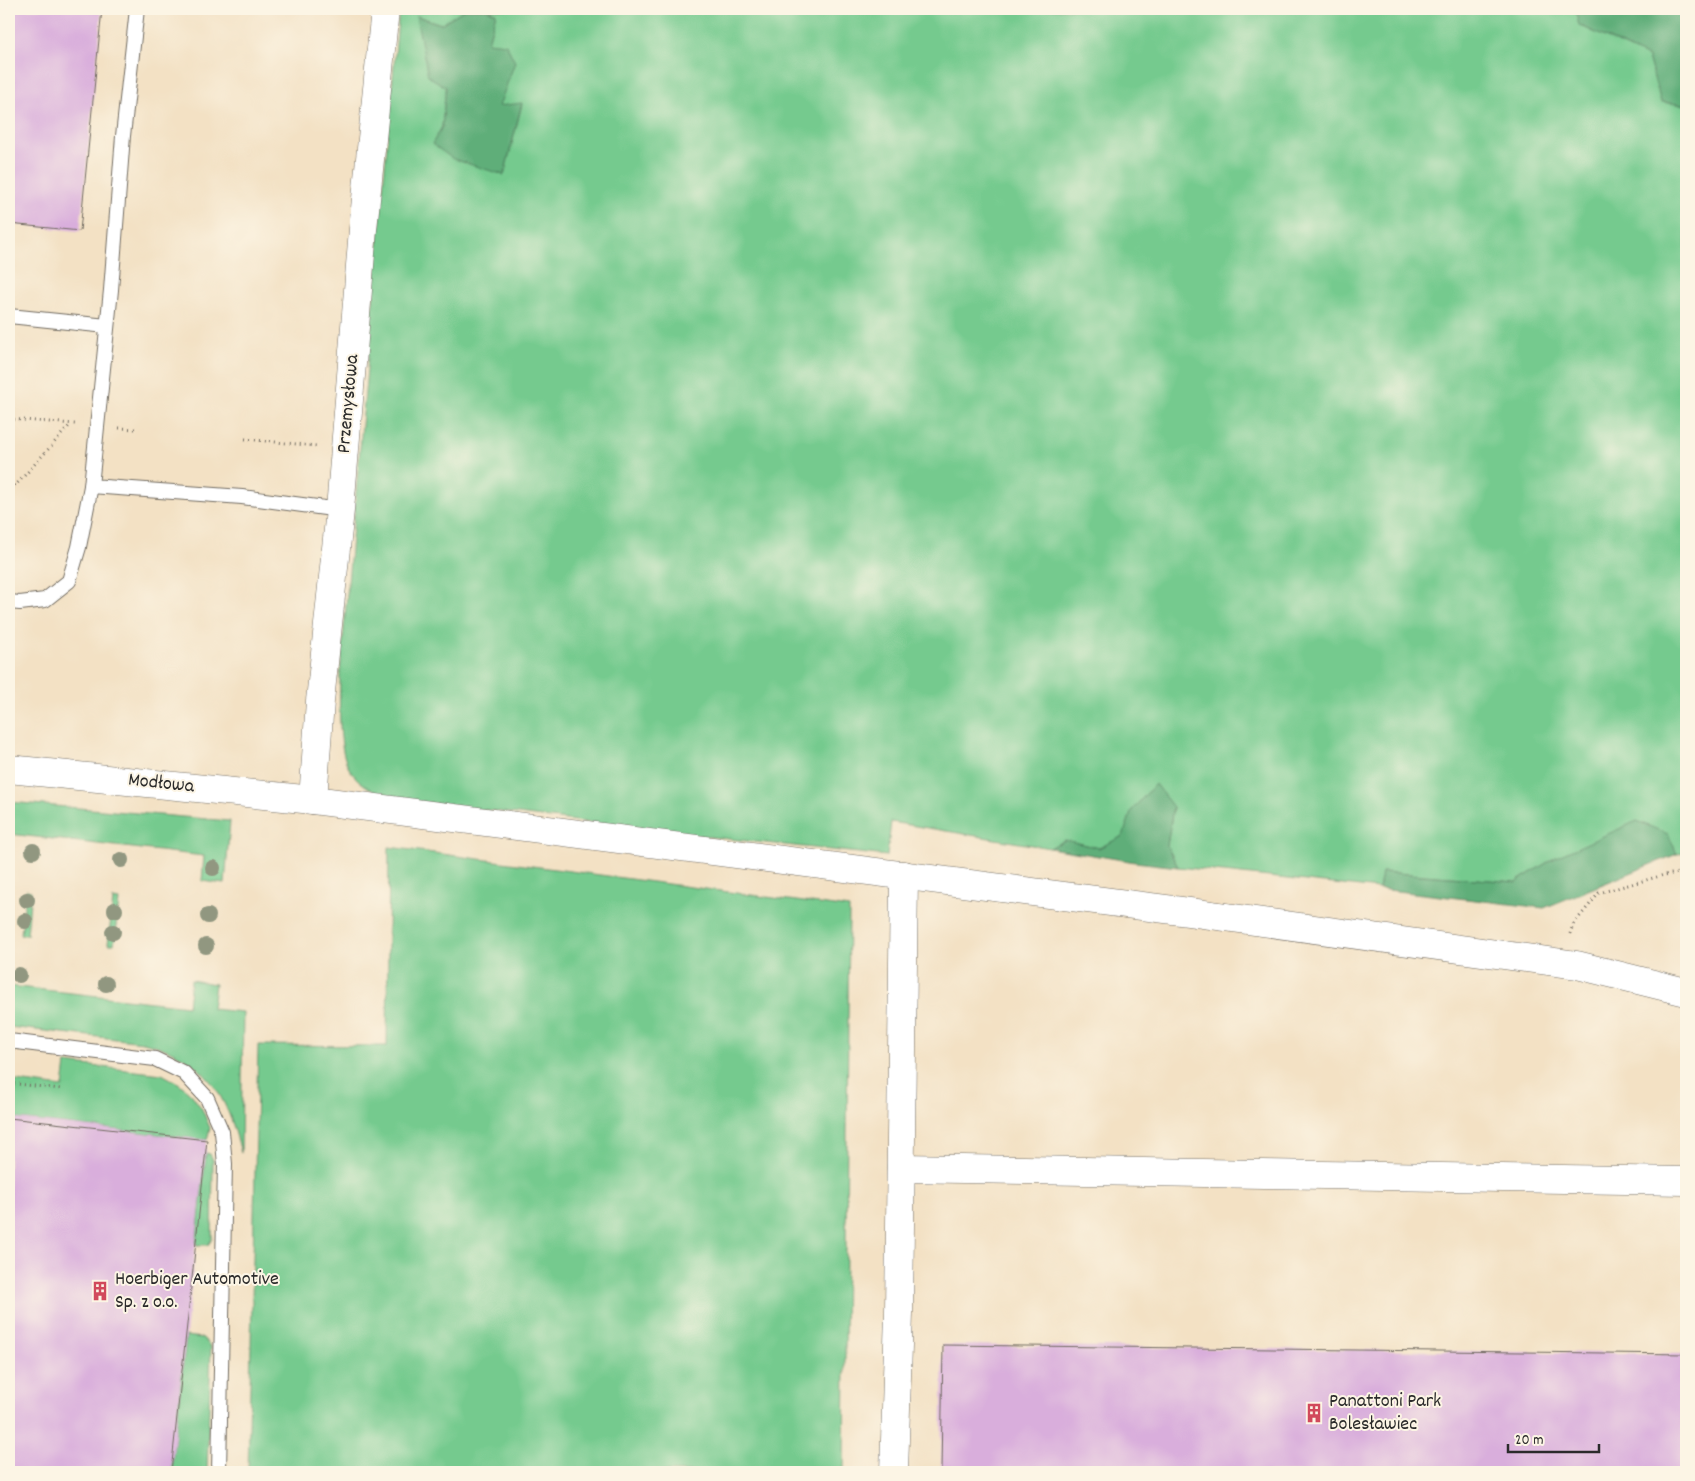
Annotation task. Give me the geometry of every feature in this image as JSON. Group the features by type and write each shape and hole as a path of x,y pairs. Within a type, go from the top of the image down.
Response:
{"street":[{"name":"Przemysłowa","path":"313,800 320,701 340,510 362,239 385,9"},
{"name":"Modłowa","path":"9,769 313,800 904,875 1577,965 1686,992"},
{"path":"894,1472 901,1168 904,875"},
{"path":"901,1168 1686,1181"}],"lane":[{"path":"9,602 20,603 45,600 69,581 79,547 91,486 123,136 137,9"},
{"path":"9,316 107,326"},
{"path":"91,486 242,497 340,510"},
{"path":"9,1041 155,1059 184,1073 207,1098 222,1132 225,1164 219,1472"}],"path":[{"path":"9,430 10,419"},
{"path":"9,485 15,486 72,424"},
{"path":"245,439 322,446"},
{"path":"1560,963 1573,925 1599,892 1664,875 1686,872"},
{"path":"9,1083 61,1089"}],"green space":[{"path":"399,9 465,9 441,24 417,16 446,87 442,127 433,144 504,175 522,104 499,107 488,42 496,13 486,9 1575,9 1579,25 1648,57 1661,102 1686,105 1686,853 1677,854 1668,834 1556,857 1516,882 1383,872 1379,889 1178,867 1167,846 1173,807 1132,810 1124,836 1099,848 1065,840 1050,848 891,822 887,856 673,833 387,798 368,787 352,773 343,752 340,725 340,673"},
{"path":"465,9 486,9 496,13 488,42 506,44 515,62 499,106 522,103 504,175 453,159 432,144 442,127 446,87 428,76 416,16 441,24"},
{"path":"1575,9 1686,9 1686,105 1661,102 1648,57 1579,25"},
{"path":"1155,784 1173,807 1167,846 1178,867 1050,848 1065,840 1099,848 1123,836 1132,810"},
{"path":"9,802 230,821 225,884 202,881 204,856 9,834"},
{"path":"1637,821 1668,834 1677,854 1544,908 1379,889 1382,872 1516,882 1556,857"},
{"path":"389,847 849,908 844,1472 248,1472 258,1045 387,1046"},
{"path":"26,890 31,891 27,935 21,934"},
{"path":"113,899 119,900 114,944 108,944"},
{"path":"191,980 215,984 212,1009 243,1012 241,1153 228,1113 220,1096 198,1068 182,1057 143,1042 9,1027 9,986 188,1006"},
{"path":"66,1063 162,1074 180,1084 192,1095 202,1109 210,1128 207,1140 9,1118 9,1080 63,1087"},
{"path":"206,1153 210,1154 213,1160 212,1239 208,1245 196,1245"},
{"path":"186,1336 203,1338 211,1347 207,1472 171,1472"}],"building":[{"path":"13,9 102,9 80,231 9,224 9,50"},
{"name":"Hoerbiger Automotive Sp. z o.o.","path":"9,1118 207,1140 171,1472 9,1472"},
{"name":"Panattoni Park Bolesławiec","path":"943,1345 1686,1354 1686,1472 941,1472"}],"place":[{"name":"Hoerbiger Automotive Sp. z o.o.","path":"100,1291"},
{"name":"Panattoni Park Bolesławiec","path":"1314,1413"}]}
